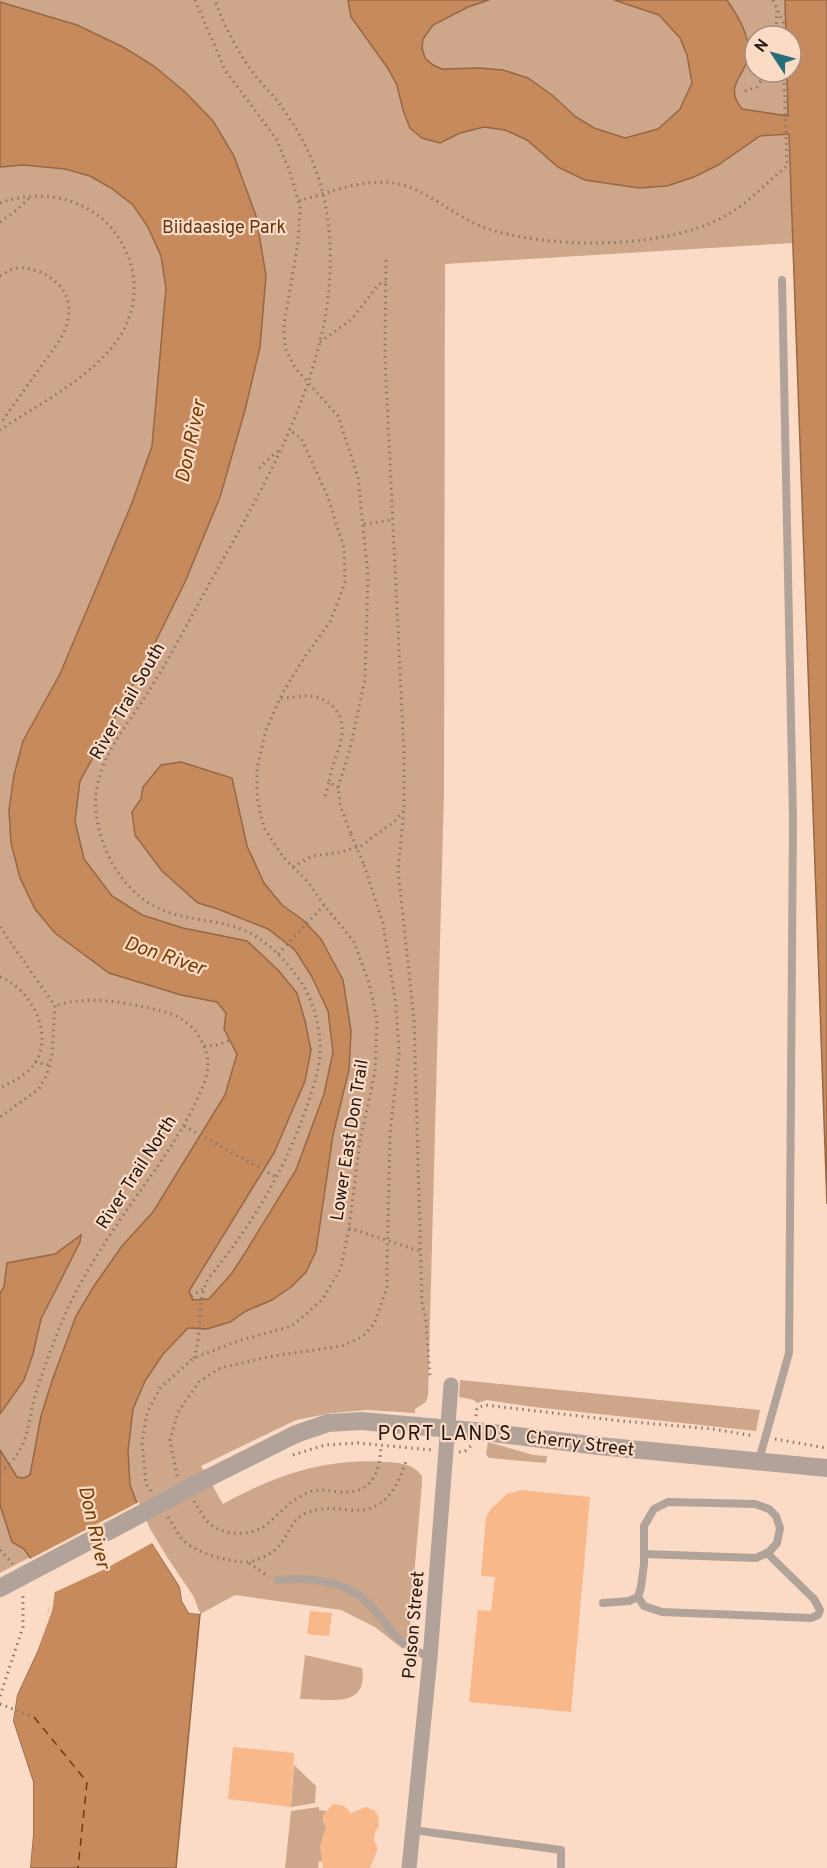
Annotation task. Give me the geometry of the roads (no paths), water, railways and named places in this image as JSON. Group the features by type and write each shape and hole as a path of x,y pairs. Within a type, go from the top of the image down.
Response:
{"street":[{"name":"Polson Street","path":"410,1868 430,1658 451,1385"},
{"name":"Cherry Street","path":"107,1532 296,1434 328,1423 361,1421 447,1428 827,1468"},
{"path":"0,1588 89,1541"}],"lane":[{"path":"759,1462 789,1353 793,819 782,280"},
{"path":"603,1603 629,1601 638,1597 642,1587 644,1526 654,1509 668,1502 755,1504 769,1509 776,1516 780,1528 777,1543 767,1553 756,1558 644,1554"},
{"path":"638,1597 644,1606 662,1612 811,1618 818,1615 820,1610 814,1599 767,1553"},
{"path":"278,1580 298,1578 321,1580 346,1588 367,1601 399,1639 430,1658"},
{"path":"413,1830 561,1850 561,1868"}],"water":[{"path":"348,0 489,0 468,7 433,25 423,39 422,48 425,58 442,69 503,70 528,78 552,95 576,117 594,128 625,138 658,129 680,109 692,83 687,55 680,38 659,15 614,0 727,0 743,27 743,70 734,94 737,101 742,109 788,116 787,84 803,84 803,24 786,24 785,0 827,0 827,1204 789,134 760,136 718,165 694,177 667,186 639,188 585,180 558,167 527,140 505,130 484,127 460,133 440,143 422,138 410,128 397,85 387,67 351,17"},
{"name":"Don River","path":"0,2 77,25 123,47 154,66 185,92 213,121 234,156 256,216 266,276 260,347 220,497 185,582 146,661 80,781 75,821 84,859 112,896 142,915 183,928 247,941 278,970 297,993 305,1021 311,1050 305,1081 274,1153 189,1291 193,1300 209,1299 232,1273 296,1170 324,1094 333,1052 328,1011 312,977 295,950 268,929 198,903 162,871 135,835 132,812 141,799 143,787 161,765 181,762 232,778 247,846 264,883 282,905 303,920 321,939 343,980 351,1031 349,1070 333,1135 316,1251 306,1272 291,1287 272,1300 246,1311 230,1322 207,1329 188,1328 163,1354 145,1381 133,1409 128,1451 130,1485 152,1543 180,1587 182,1601 189,1613 200,1614 176,1868 30,1868 33,1835 33,1782 13,1721 17,1695 37,1652 55,1592 24,1549 12,1542 0,1505 0,1450 17,1477 24,1478 30,1475 41,1416 76,1316 122,1246 153,1212 225,1095 237,1054 224,1029 226,1013 217,1002 181,995 109,973 55,933 35,909 20,878 11,843 9,810 14,775 23,741 60,674 132,503 152,446 166,288 161,256 148,227 133,205 111,188 90,176 65,169 24,165 0,167"},
{"path":"81,1235 80,1242 41,1319 24,1380 0,1414 0,1293 4,1287 7,1263 55,1254"}],"district":[{"name":"PORT LANDS","path":"445,1433"}],"park label":[{"name":"Biidaasige Park","path":"224,227"}]}
